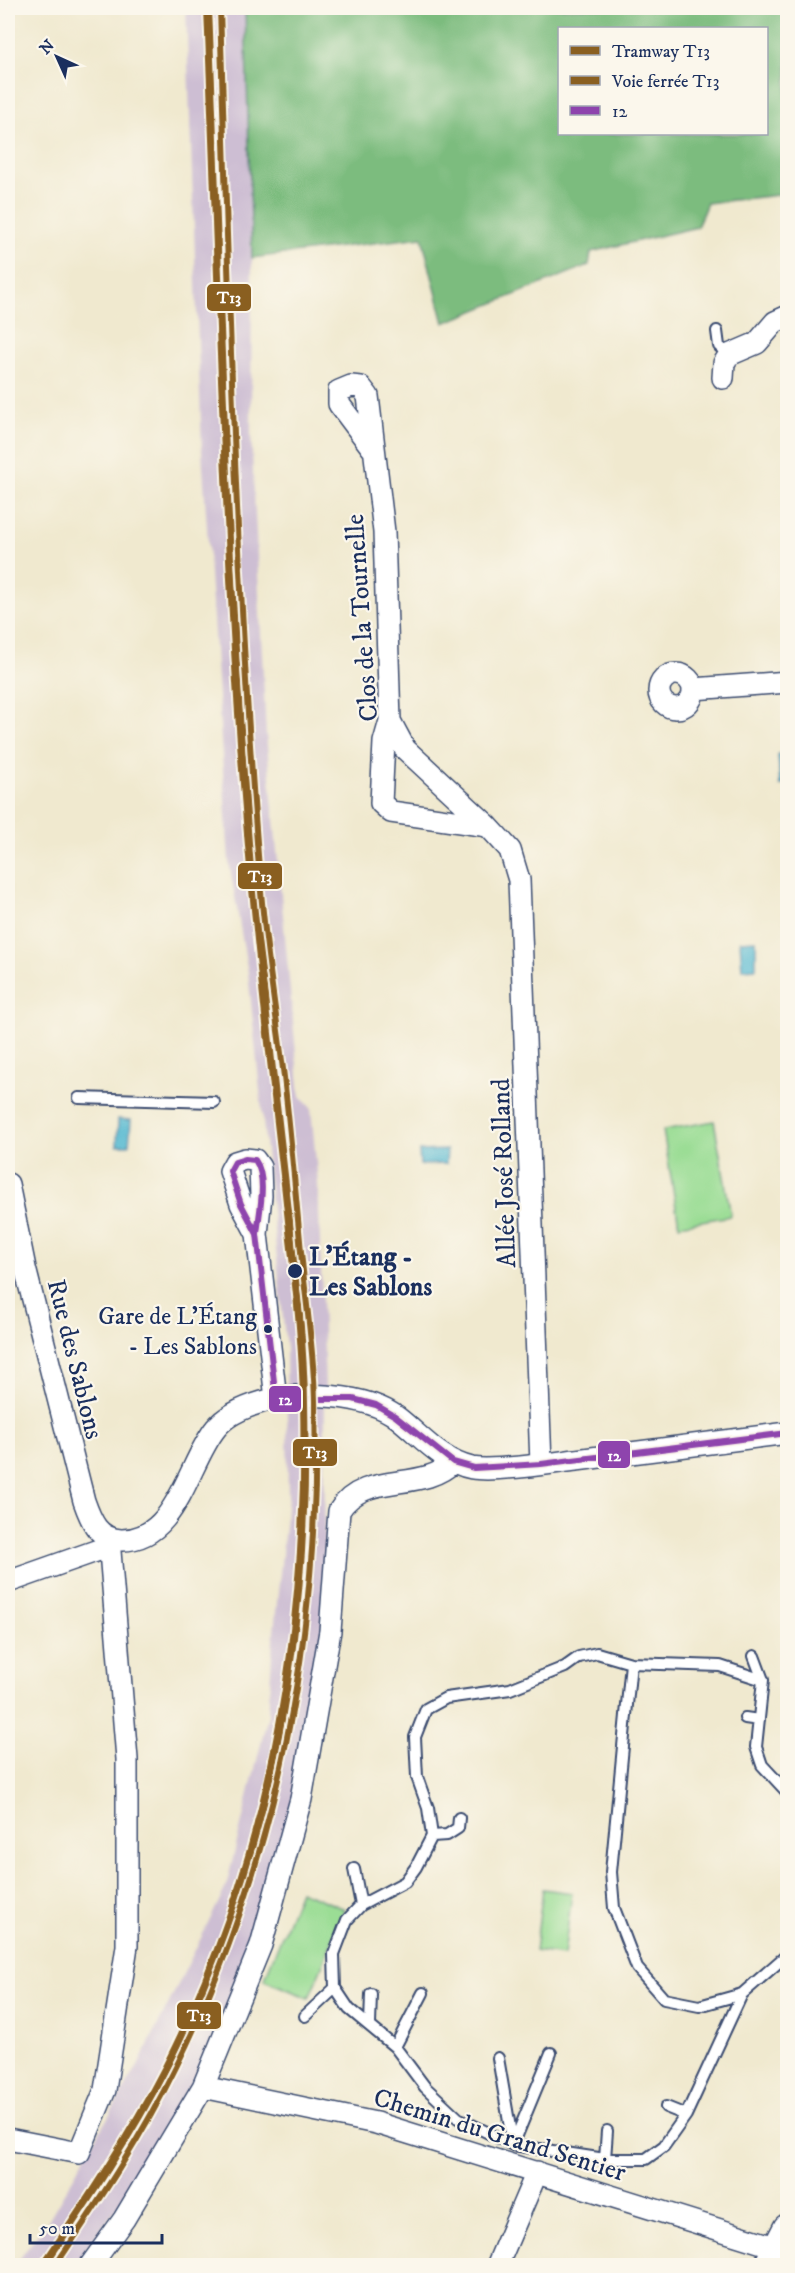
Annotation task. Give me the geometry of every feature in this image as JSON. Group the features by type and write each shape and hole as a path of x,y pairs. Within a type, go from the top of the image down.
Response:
{"street":[{"path":"723,378 724,363 729,355 757,343 776,321 788,316"},
{"name":"Clos de la Tournelle","path":"372,448 384,532 390,721 405,749 488,826 510,850 519,880"},
{"path":"693,689 788,682"},
{"path":"390,721 384,742 381,803 391,812 488,826"},
{"name":"Allée José Rolland","path":"519,880 541,1464"},
{"name":"Rue des Sablons","path":"8,1184 25,1268 84,1502 91,1521 110,1543"},
{"path":"257,1234 276,1399"},
{"path":"8,1582 110,1543 126,1540 155,1529 170,1511 203,1445 217,1426 234,1412 276,1399 353,1399 376,1405 395,1416 453,1462 474,1468 541,1464 788,1433"},
{"path":"90,2265 124,2219 203,2087 261,1946 301,1800 330,1631 339,1511 346,1500 362,1489 442,1474 453,1462"},
{"path":"8,2139 79,2153 105,2090 127,1946 127,1759 110,1543"},
{"name":"Chemin du Grand Sentier","path":"203,2087 376,2123 781,2248"},
{"path":"497,2265 537,2172"}],"lane":[{"path":"717,331 719,346 729,355"},
{"path":"79,1098 214,1102"},
{"path":"764,1680 720,1666 631,1663 597,1653 579,1657 565,1667 510,1689 446,1698 426,1709 415,1737 417,1777 428,1808 432,1836 417,1867 405,1882 361,1905 348,1920 334,1954 335,1988 349,2009 395,2047 425,2087 458,2118 513,2145 605,2159 646,2159 664,2146 686,2115 742,1994 788,1954"},
{"path":"754,1656 764,1680 756,1747 762,1765 788,1793"},
{"path":"631,1663 611,1872 614,1908 637,1968 664,1999 699,2006 742,1994"},
{"path":"745,1718 759,1720"},
{"path":"432,1836 447,1835 458,1828 459,1818"},
{"path":"354,1869 361,1905"},
{"path":"305,2016 335,1988"},
{"path":"395,2047 423,1993"},
{"path":"370,2025 371,1994"},
{"path":"513,2145 551,2053"},
{"path":"498,2058 513,2145"},
{"path":"666,2107 686,2115"},
{"path":"605,2159 607,2131"}],"shaded area":[{"path":"186,8 245,8 252,258 251,432 266,734 300,1096 311,1108 318,1183 325,1385 324,1634 295,1800 254,1947 169,2135 75,2265 14,2266 46,2224 140,2062 226,1887 268,1715 273,1640 288,1497 286,1348 248,973 229,862 202,452"}],"green space":[{"path":"245,8 787,8 787,194 707,203 697,227 591,252 589,265 444,323 422,237 252,258"},
{"path":"714,1121 731,1216 679,1225 663,1130"},
{"path":"543,1889 572,1893 564,1955 535,1951"},
{"path":"300,1891 345,1909 309,1998 264,1980"}],"water":[{"path":"778,754 787,754 787,785 780,785"},
{"path":"756,940 756,968 742,969 740,941"},
{"path":"118,1119 131,1120 129,1145 117,1145"},
{"path":"447,1150 446,1164 420,1165 419,1151"}],"tram line":[{"name":"T13","path":"55,2266 119,2168 163,2093 212,1988 242,1908 266,1826 286,1743 301,1658 310,1573 315,1487 315,1401 312,1349 287,1100 262,905 252,771 234,444 220,8"}],"rail line":[{"name":"T13","path":"43,2266 123,2144 166,2067 202,1989 233,1908 257,1826 276,1743 290,1659 299,1574 304,1488 302,1350 255,915 239,720 223,415 208,8"}],"transit line":[{"name":"12","path":"245,1159 255,1160 261,1176 262,1196 257,1234 241,1204 230,1171 235,1162 245,1159"},
{"name":"12","path":"257,1234 276,1399 353,1399 376,1405 395,1416 453,1462 474,1468 541,1464 788,1433"}],"place":[{"name":"L'Étang - Les Sablons","path":"295,1271"},
{"name":"Gare de L'Étang - Les Sablons","path":"268,1329"}]}
